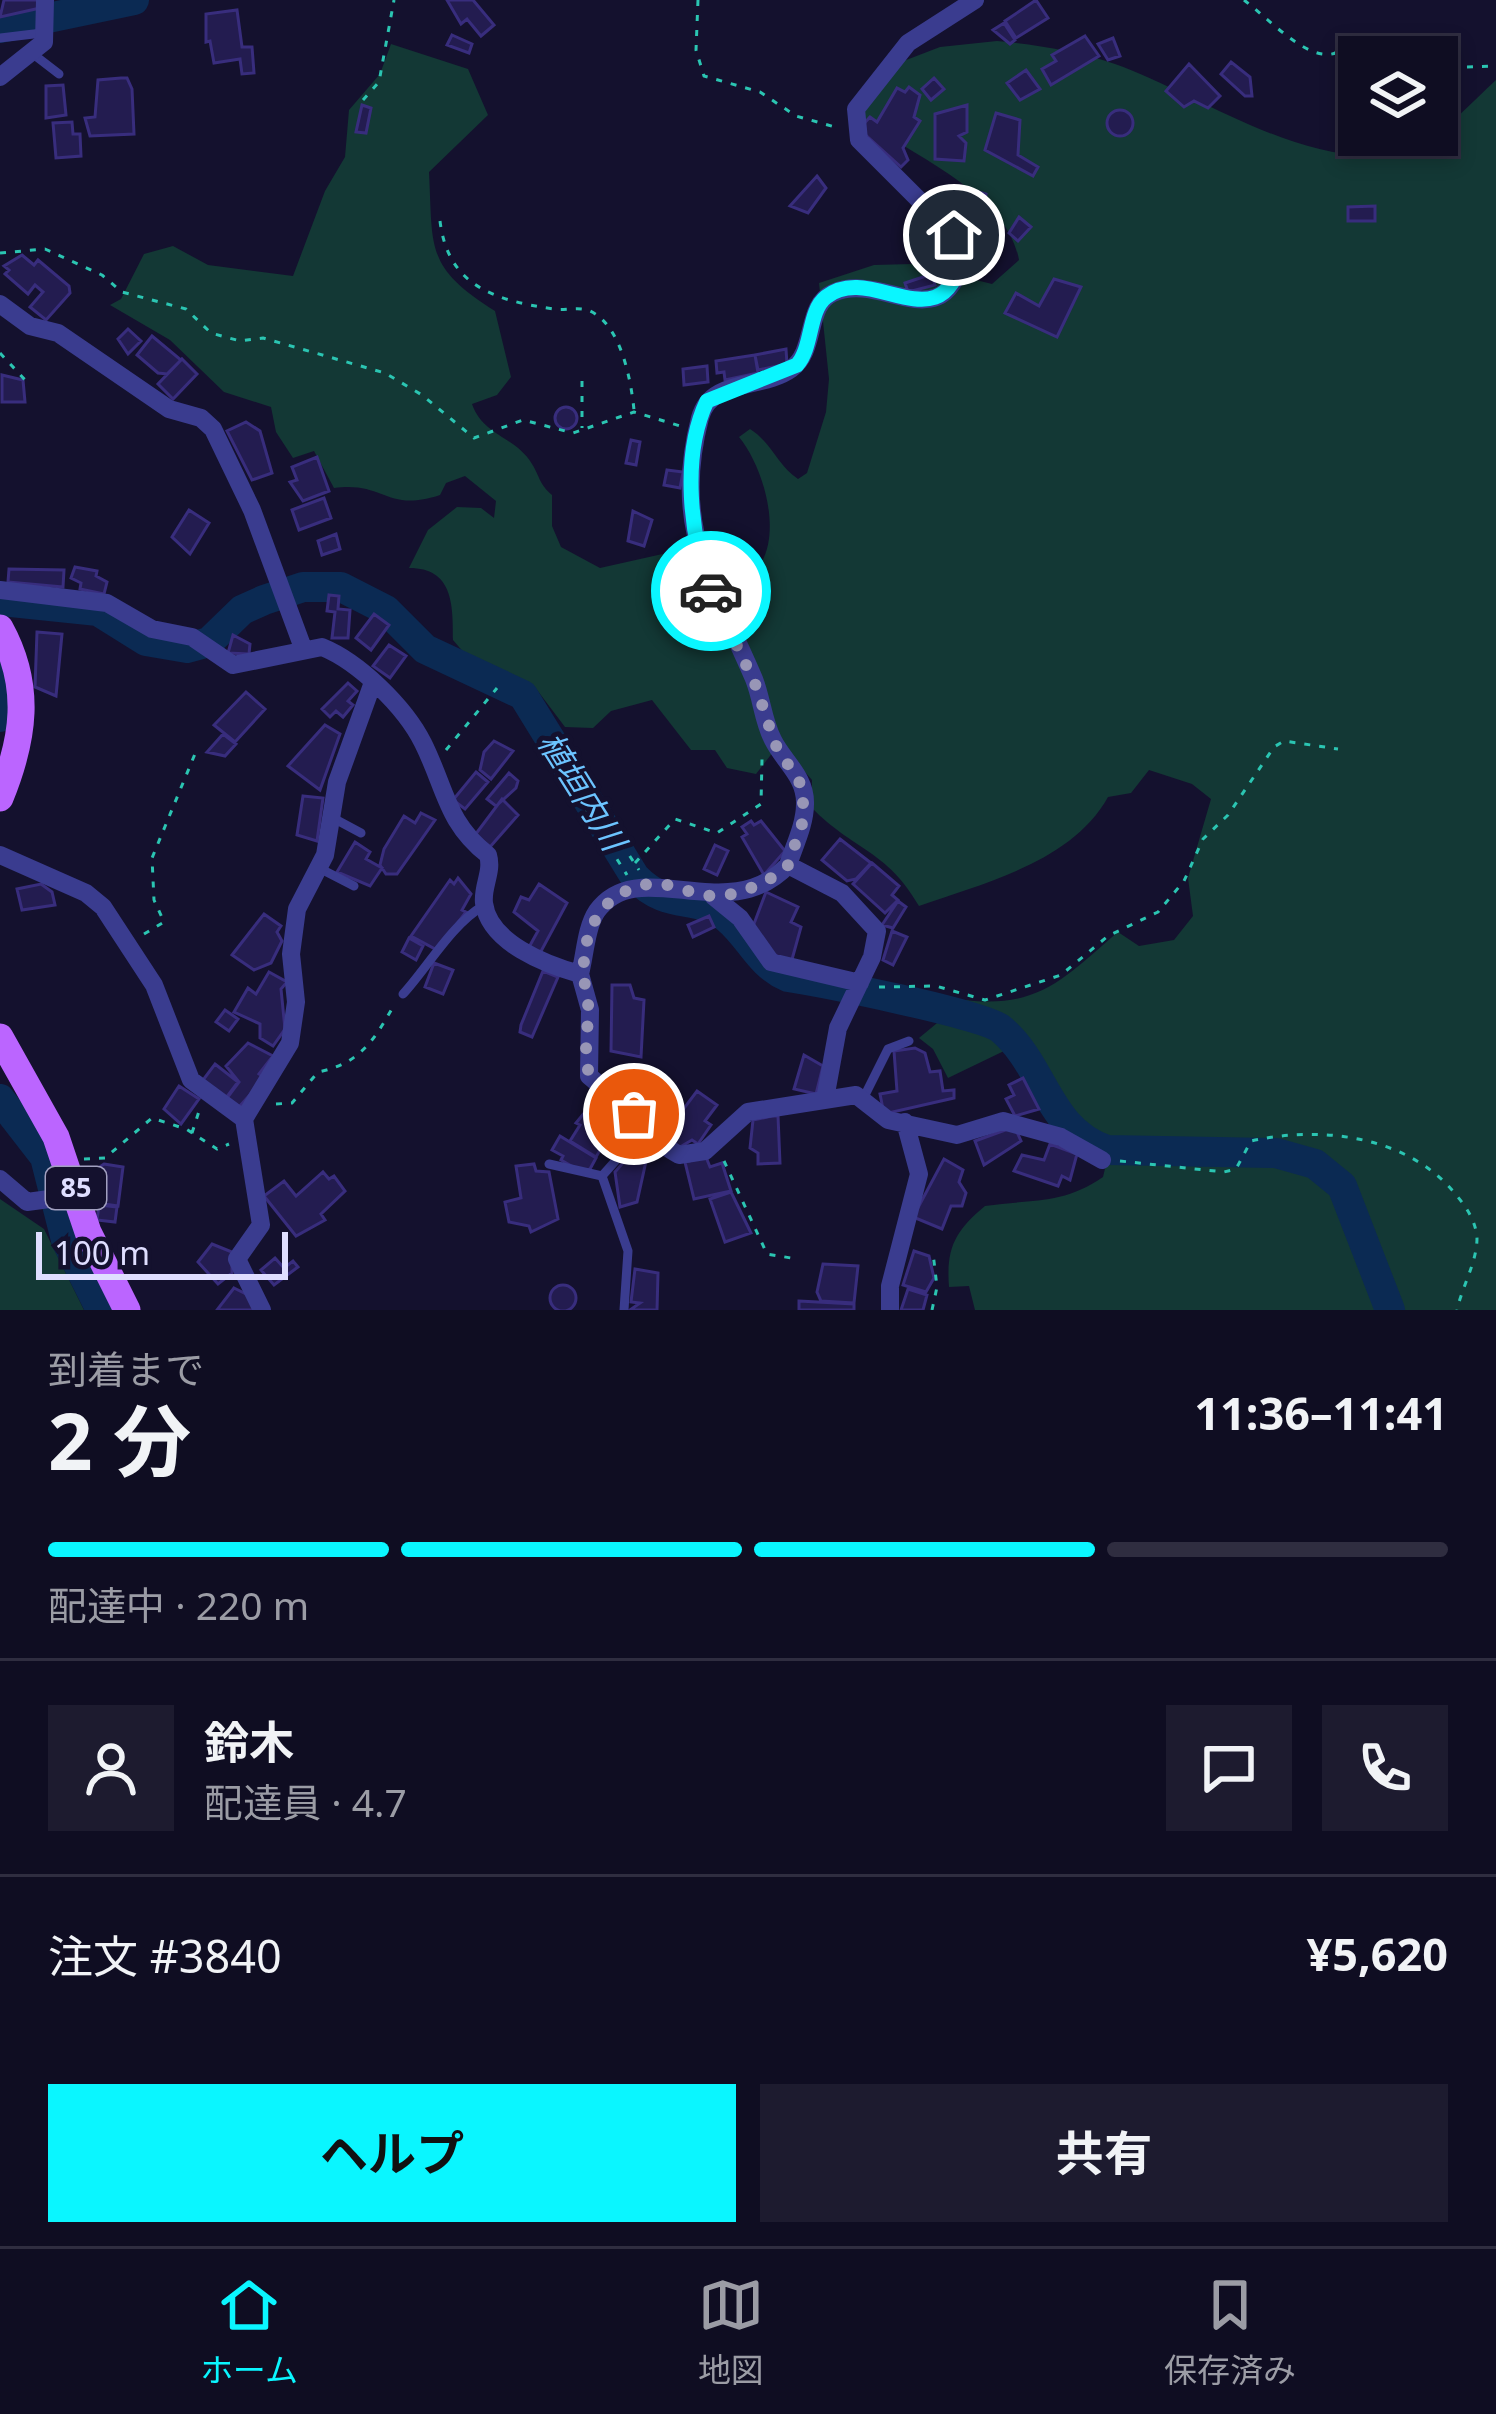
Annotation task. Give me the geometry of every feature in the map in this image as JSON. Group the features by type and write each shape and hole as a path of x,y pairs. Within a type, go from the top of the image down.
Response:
{"main road":[{"path":"0,628 17,664 23,710 0,798"},
{"name":"85","path":"0,1037 65,1159 88,1232 128,1310"}],"street":[{"path":"0,77 33,54 46,35 46,2 67,0"},
{"path":"713,896 756,884 788,865 806,802 803,788 771,736 756,686 694,549 698,431 707,401 718,392 782,376 797,365 805,356 820,302 830,294 871,290 922,302 945,292 961,268 964,249 954,235 859,140 856,109 908,43 975,0"},
{"path":"0,304 30,326 58,333 169,409 201,418 213,430 252,510 303,648"},
{"path":"0,590 107,603 152,629 192,637 233,665 303,648 334,652 373,685 421,737 452,818 491,864 484,905 524,955 580,974"},
{"path":"262,1310 237,1259 261,1225 246,1128 290,1043 296,1002 291,954 295,921 319,868 344,758 373,685"},
{"path":"0,855 86,893 154,985 185,1071 246,1128"},
{"path":"788,865 829,884 873,922 876,946 833,1046 825,1099"},
{"path":"860,983 771,962 740,918 713,896 654,883 633,889 598,910 580,974 590,1010 590,1076 625,1105 642,1131 679,1155 692,1156 709,1147 748,1112 864,1096 878,1116 958,1135 1003,1121 1061,1137 1102,1160"},
{"path":"890,1310 890,1286 919,1174 905,1122"},
{"path":"0,1179 27,1202 79,1195"}],"lane":[{"path":"0,38 46,35"},
{"path":"33,54 59,74"},
{"path":"333,818 361,833"},
{"path":"319,868 354,886"},
{"path":"403,994 429,955 443,950 484,905"},
{"path":"864,1096 889,1049 909,1041"},
{"path":"602,1176 642,1131"},
{"path":"548,1164 602,1176"},
{"path":"602,1176 628,1251 624,1310"}],"path":[{"path":"362,100 379,82 394,0"},
{"path":"698,0 696,50 704,76 760,92 796,116 835,127"},
{"path":"1244,0 1315,53 1338,53"},
{"path":"1458,67 1496,66"},
{"path":"440,221 444,252 484,292 547,308 584,308 606,322 625,364 634,412"},
{"path":"0,253 45,249 102,275 122,292 186,309 211,333 240,341 263,338 385,373 422,395 474,438 523,420 564,432 634,412 698,431"},
{"path":"0,353 26,381"},
{"path":"582,381 582,429"},
{"path":"433,765 497,688"},
{"path":"635,863 675,819 717,833 761,804 762,755 771,736"},
{"path":"860,983 936,986 985,1000 1053,980 1108,936 1157,912 1184,881 1203,839 1228,815 1274,747 1284,741 1338,748"},
{"path":"545,745 605,832 633,889"},
{"path":"126,942 164,922 154,900 152,858 196,748"},
{"path":"580,781 635,863 654,883"},
{"path":"260,1098 292,1103 317,1072 350,1063 374,1040 403,994"},
{"path":"192,1133 207,1096"},
{"path":"65,1159 105,1158 152,1118 192,1133 217,1150 246,1128"},
{"path":"1102,1160 1224,1172 1236,1169 1251,1141 1267,1137 1348,1137 1399,1150 1447,1184 1474,1222 1477,1240 1457,1310"},
{"path":"709,1147 724,1161 767,1254 796,1259"},
{"path":"932,1310 937,1287 933,1253"}],"green space":[{"path":"997,41 1086,55 1338,156 1458,156 1458,116 1496,80 1496,1310 975,1310 969,1286 949,1287 951,1251 966,1224 985,1206 1046,1199 1088,1186 1103,1177 1110,1148 1074,1126 1025,1041 948,1078 933,1049 919,1038 965,1000 1013,1000 1050,986 1118,932 1139,946 1174,940 1193,916 1188,878 1211,799 1192,784 1149,770 1131,793 1108,797 1092,819 1050,854 998,879 919,906 882,861 812,808 812,780 780,743 756,774 727,768 715,750 691,750 652,700 611,711 593,728 565,727 534,686 465,654 453,640 448,590 434,574 409,568 428,530 457,507 481,508 494,518 496,501 465,476 446,483 440,495 422,500 334,488 314,451 293,458 276,432 271,407 224,392 170,340 110,305 121,299 144,254 173,246 208,265 293,276 325,191 345,157 349,110 380,74 391,44 468,69 488,115 429,172 437,254 456,282 495,311 511,377 497,395 472,404 477,415 525,455 552,495 552,526 561,547 600,568 667,553 716,561 738,582 765,556 769,537 759,472 739,437 750,429 798,479 807,473 826,412 829,379 819,283 874,265 912,264 992,284 1019,260 998,216 979,197 867,123 859,108 875,72 940,47"},
{"path":"0,1199 44,1229 84,1310 0,1310"}],"building":[{"path":"4,0 39,0 40,8 0,17"},
{"path":"447,0 473,0 494,25 481,36 467,19 461,24"},
{"path":"1036,0 1048,18 1016,38 1005,21"},
{"path":"237,10 242,47 252,47 254,73 242,74 240,59 214,63 210,41 206,42 206,14"},
{"path":"1004,23 1015,40 1010,44 993,30"},
{"path":"452,35 472,44 469,53 447,45"},
{"path":"1085,36 1099,56 1051,85 1042,69 1056,61 1052,55"},
{"path":"1113,38 1120,56 1108,60 1098,44"},
{"path":"1231,62 1250,77 1252,96 1245,96 1221,74"},
{"path":"1189,64 1220,96 1208,108 1194,101 1184,107 1166,91"},
{"path":"1026,70 1040,89 1020,100 1007,83"},
{"path":"127,78 134,134 90,136 85,118 95,117 98,80"},
{"path":"934,78 944,89 931,100 922,89"},
{"path":"63,85 66,115 46,118 46,86"},
{"path":"909,87 920,95 914,117 920,121 903,148 908,160 901,167 859,129 870,117 877,122 897,88 905,92"},
{"path":"362,105 371,108 366,133 356,132"},
{"path":"967,105 967,132 959,136 966,143 964,161 935,159 935,114"},
{"path":"1120,110 1133,123 1120,136 1107,123"},
{"path":"996,113 1020,120 1018,155 1038,167 1033,176 985,150"},
{"path":"72,122 73,134 80,134 81,156 56,158 53,123"},
{"path":"817,176 826,188 808,213 790,206"},
{"path":"971,190 986,194 980,228 960,222"},
{"path":"1375,206 1375,221 1348,221 1348,207"},
{"path":"1019,217 1031,227 1018,241 1009,233"},
{"path":"936,233 945,251 920,263 911,246"},
{"path":"22,255 34,265 38,260 69,286 70,293 46,320 30,307 43,292 35,285 28,294 5,274 9,270 4,266"},
{"path":"932,274 935,285 908,292 905,283"},
{"path":"1054,279 1081,287 1057,337 1005,313 1016,293 1039,306"},
{"path":"128,329 141,341 128,354 118,339"},
{"path":"152,336 181,360 167,374 158,373 137,355"},
{"path":"786,349 787,364 758,370 755,355"},
{"path":"755,355 758,373 725,380 724,372 717,373 716,361"},
{"path":"182,359 197,374 173,399 158,384"},
{"path":"707,366 708,382 684,385 683,369"},
{"path":"2,375 23,380 25,402 2,402"},
{"path":"566,407 577,418 566,429 555,418"},
{"path":"246,422 260,431 272,473 252,480 227,431"},
{"path":"631,440 640,442 636,465 626,463"},
{"path":"317,457 329,491 303,501 290,482 297,480 292,467"},
{"path":"667,470 683,472 680,488 664,485"},
{"path":"324,498 331,518 299,530 292,510"},
{"path":"189,510 209,523 190,554 172,537"},
{"path":"633,511 652,520 644,546 628,541"},
{"path":"336,534 340,549 322,555 318,541"},
{"path":"75,567 97,571 96,576 107,582 104,594 80,589 81,583 71,578"},
{"path":"9,569 64,570 63,587 8,582"},
{"path":"329,595 339,596 338,609 350,610 348,638 332,638 335,612 327,611"},
{"path":"374,614 389,625 371,650 356,638"},
{"path":"37,632 62,634 56,696 35,687"},
{"path":"233,635 250,644 249,654 228,653"},
{"path":"389,645 406,656 390,678 373,666"},
{"path":"348,683 357,691 348,701 353,705 343,717 336,711 330,717 322,709"},
{"path":"246,692 265,709 235,742 214,725"},
{"path":"325,725 340,734 320,790 288,766"},
{"path":"223,734 236,744 225,756 207,752"},
{"path":"494,741 513,751 491,779 480,770 484,752"},
{"path":"476,772 488,782 465,809 453,800"},
{"path":"509,773 518,781 516,788 496,806 487,799"},
{"path":"303,796 323,798 317,841 297,835"},
{"path":"502,799 518,815 490,847 475,835"},
{"path":"421,813 435,820 397,874 386,874 380,865 384,849 404,816 415,823"},
{"path":"751,821 754,825 761,821 785,851 764,875 742,837 747,834 742,827"},
{"path":"840,839 871,863 856,879 847,881 822,860"},
{"path":"355,842 370,852 366,859 382,868 370,886 337,872"},
{"path":"715,845 728,851 717,875 704,869"},
{"path":"872,863 899,886 892,895 898,900 885,913 853,884"},
{"path":"458,878 471,894 462,910 466,912 437,950 411,936 450,880 454,884"},
{"path":"41,884 52,892 55,905 22,910 17,889"},
{"path":"539,884 567,903 539,955 528,949 538,931 514,912 521,897 529,900"},
{"path":"766,892 798,907 791,922 801,927 791,963 764,949 752,929"},
{"path":"898,901 906,907 893,928 882,925"},
{"path":"264,914 281,926 277,932 282,941 271,963 254,970 232,955"},
{"path":"709,916 714,927 693,937 688,925"},
{"path":"892,931 907,937 893,965 883,960"},
{"path":"409,938 423,946 416,960 402,952"},
{"path":"434,963 453,970 443,994 425,987"},
{"path":"543,971 558,977 532,1037 520,1032 521,1025"},
{"path":"269,972 287,982 281,989 285,1029 273,1046 260,1038 260,1024 234,1012 248,988 256,994"},
{"path":"612,985 630,985 634,998 644,1000 641,1057 611,1051"},
{"path":"225,1010 238,1019 229,1031 216,1022"},
{"path":"248,1043 273,1056 259,1074 265,1078 239,1107 227,1098 239,1082 226,1066"},
{"path":"915,1048 925,1053 930,1072 940,1071 943,1091 954,1090 954,1098 884,1114 880,1094 897,1091 894,1051"},
{"path":"804,1055 823,1066 816,1094 794,1089"},
{"path":"215,1064 238,1082 226,1098 203,1080"},
{"path":"1023,1078 1039,1109 1015,1116 1006,1099 1014,1095 1009,1085"},
{"path":"179,1086 199,1099 181,1124 164,1109"},
{"path":"697,1091 717,1105 705,1121 711,1125 698,1144 692,1140 680,1147 652,1128 661,1119 676,1119"},
{"path":"594,1101 620,1117 596,1157 570,1141 580,1125 576,1123"},
{"path":"778,1116 780,1163 758,1164 758,1153 750,1148 753,1120"},
{"path":"1016,1130 1021,1141 984,1165 975,1141"},
{"path":"560,1136 596,1158 590,1169 582,1172 561,1160 563,1156 552,1150"},
{"path":"642,1141 650,1143 637,1202 620,1207 615,1172"},
{"path":"1050,1144 1077,1154 1070,1180 1062,1176 1058,1186 1014,1171 1022,1155 1044,1160"},
{"path":"706,1157 710,1167 722,1163 731,1191 694,1199 685,1162"},
{"path":"944,1159 963,1170 959,1182 966,1193 962,1206 951,1206 942,1229 913,1217"},
{"path":"104,1164 123,1167 118,1206 90,1202 92,1172"},
{"path":"534,1164 536,1171 549,1172 558,1219 531,1232 529,1226 509,1222 505,1202 521,1198 516,1166"},
{"path":"323,1172 329,1179 334,1176 345,1191 321,1214 325,1220 296,1236 264,1196 284,1181 296,1196"},
{"path":"731,1192 751,1233 725,1242 710,1199"},
{"path":"99,1205 117,1207 115,1222 97,1220"},
{"path":"212,1244 232,1252 232,1273 218,1284 198,1262"},
{"path":"914,1251 929,1256 934,1278 926,1292 903,1285"},
{"path":"275,1258 284,1268 293,1261 298,1267 274,1285 261,1270"},
{"path":"823,1264 858,1266 854,1303 821,1301 817,1292"},
{"path":"635,1269 658,1273 657,1310 630,1310 640,1303 631,1302"},
{"path":"558,1286 568,1286 575,1293 575,1303 568,1310 558,1310 551,1303 551,1293"},
{"path":"234,1288 248,1295 259,1310 217,1310"},
{"path":"908,1289 927,1295 923,1310 901,1310"},
{"path":"799,1301 854,1304 854,1310 799,1310"}],"waterway":[{"path":"0,28 134,0"},
{"name":"植垣内川","path":"0,601 98,611 146,641 187,648 209,642 242,610 264,600 303,587 341,587 386,610 425,649 523,695 635,877 660,895 715,910 778,972 934,1007 1001,1029 1071,1128 1107,1150 1276,1153 1315,1164 1342,1186 1390,1310"},
{"path":"0,717 9,687 3,659"},
{"path":"0,1099 45,1157 66,1240 101,1310"}],"way so far":[{"path":"634,1114 590,1076 588,1066 590,1010 580,974 598,910 614,897 654,883 713,896 781,873 788,865 806,802 792,766 763,718 756,686 711,591"}],"route":[{"path":"711,591 694,549 696,439 707,401 718,392 782,376 797,365 805,356 820,302 830,294 850,288 922,302 945,292 961,268 964,249 954,235"}]}
